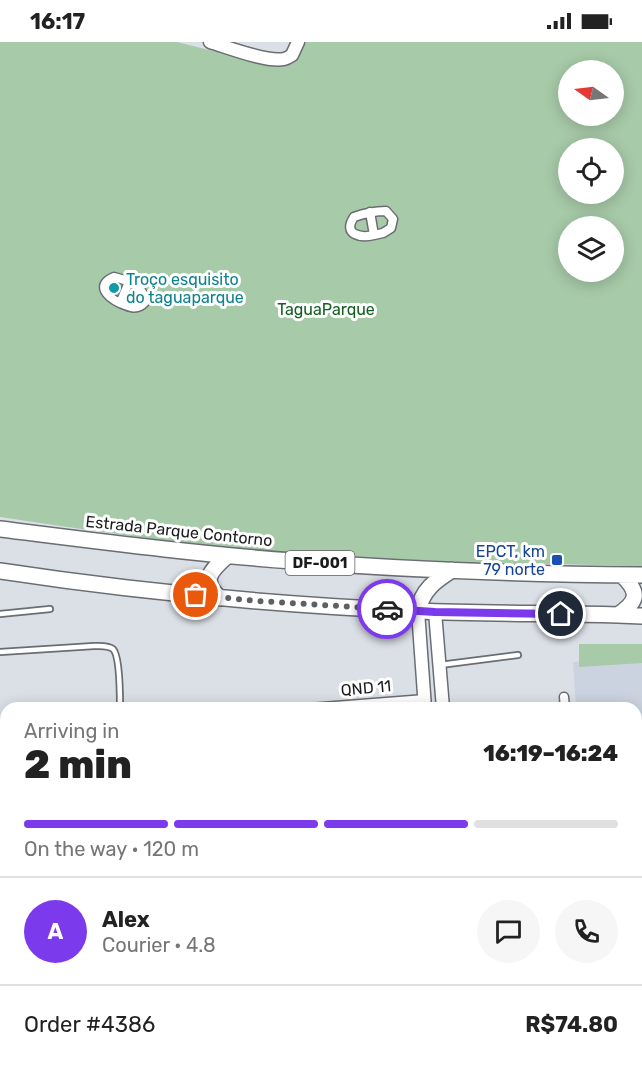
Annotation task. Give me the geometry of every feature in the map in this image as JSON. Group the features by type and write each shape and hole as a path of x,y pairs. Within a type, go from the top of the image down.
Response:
{"highway":[{"name":"Estrada Parque Contorno","path":"0,530 226,555 404,569 642,576"},
{"path":"220,598 211,589 209,579 212,570 226,555"},
{"path":"418,611 426,591 435,580 452,570"},
{"path":"0,571 220,598 435,612 642,616"},
{"path":"618,615 631,605 634,597 632,587 622,575"}],"main road":[{"path":"210,42 258,56 278,59 292,55 297,42"},
{"path":"418,611 425,702"},
{"path":"435,612 442,702"},
{"path":"422,663 426,659 439,664"}],"street":[{"path":"386,211 393,219 393,224 390,228 374,235 358,236 351,229 351,222 354,218 370,212 386,211"},
{"path":"370,212 374,235"},
{"path":"114,277 129,282 143,291 145,296 144,302 137,308 120,303 106,295 104,284 108,279 114,277"},
{"path":"120,303 129,282"},
{"path":"564,697 564,702"}],"lane":[{"path":"0,614 50,609"},
{"path":"0,652 94,646 112,648 117,661 120,702"},
{"path":"439,664 518,655"}],"shaded area":[{"path":"642,657 642,702 576,702 573,662"}],"green space":[{"name":"TaguaParque","path":"0,42 177,42 277,67 292,64 300,53 303,42 642,42 642,566 332,556 252,550 108,533 0,517"},
{"path":"579,644 642,644 642,663 579,667"}],"way so far":[{"path":"196,595 387,609"}],"place":[{"name":"Troço esquisito do taguaparque","path":"114,288"},
{"name":"EPCT, km 79 norte","path":"557,560"}],"route":[{"path":"387,609 561,614"}]}
